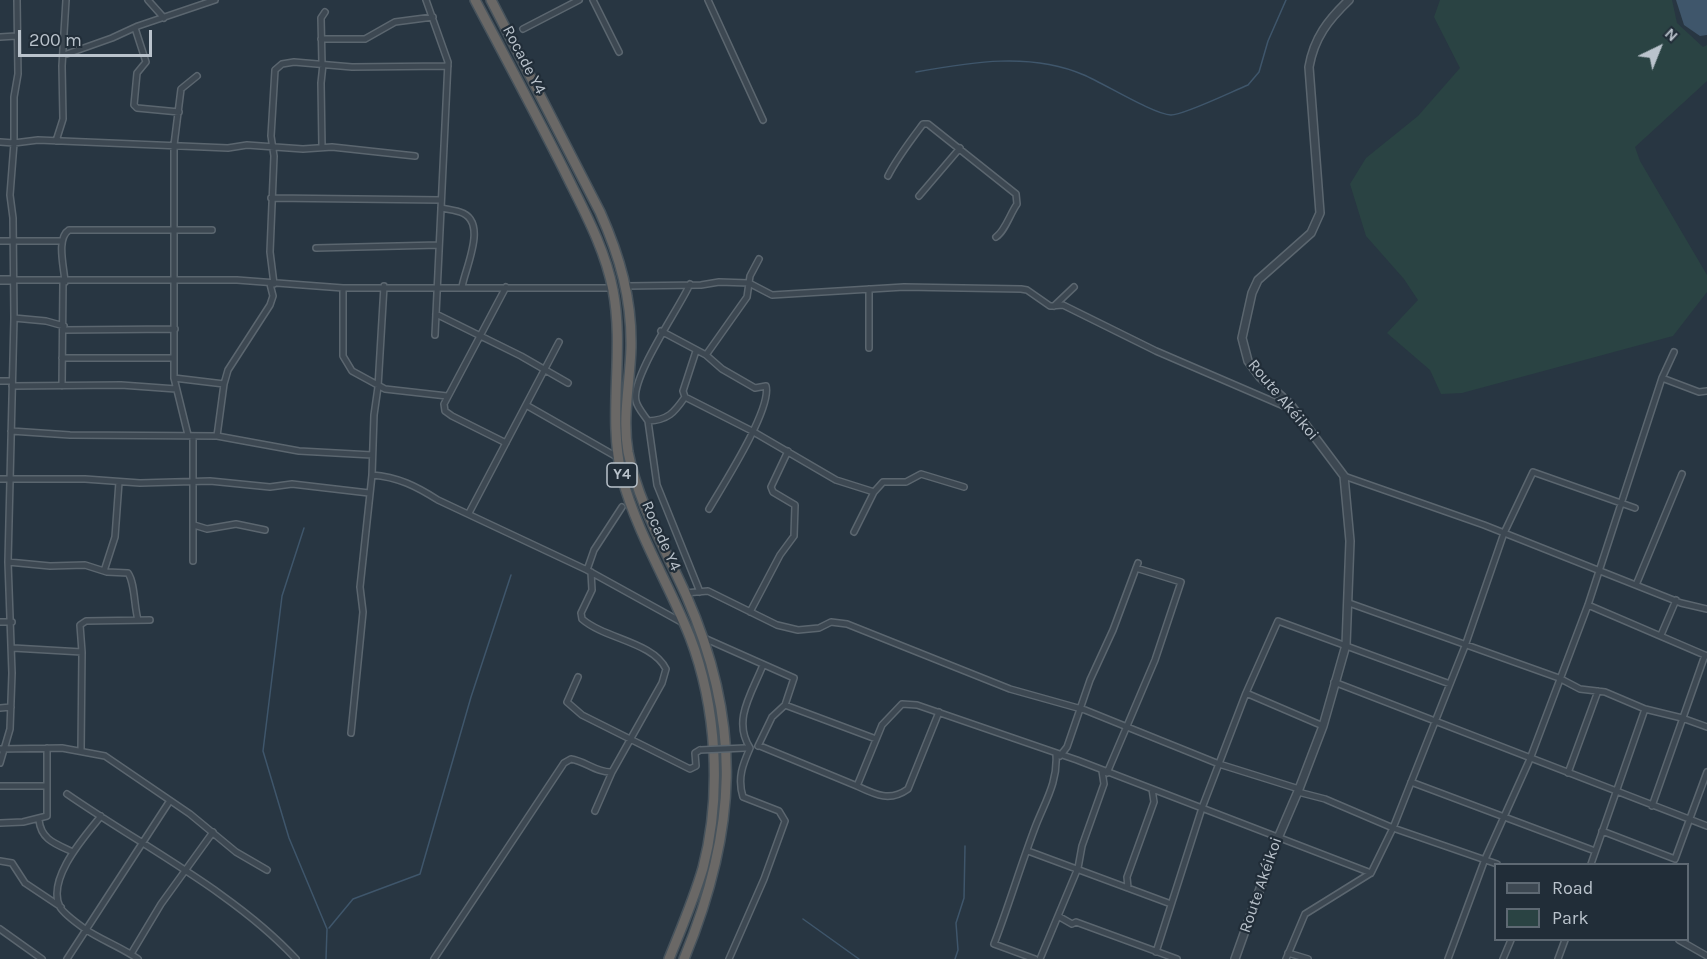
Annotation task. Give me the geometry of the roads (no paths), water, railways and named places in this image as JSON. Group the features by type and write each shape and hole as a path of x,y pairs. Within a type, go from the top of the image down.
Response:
{"highway":[{"name":"Rocade Y4","path":"475,0 588,219 613,288 617,319 614,407 617,457 628,498 684,625 701,675 708,711 714,785 709,840 703,868 669,959"},
{"name":"Rocade Y4","path":"491,0 600,212 616,248 627,286 631,349 625,413 628,452 639,496 686,593 704,638 722,708 727,783 722,841 705,906 684,959"}],"street":[{"path":"0,763 2,749 10,729 13,648 8,562 14,318 10,195 14,143 14,97 18,74 17,0"},
{"path":"56,141 63,119 62,66 66,0"},
{"path":"148,0 164,18"},
{"path":"64,55 215,0"},
{"path":"426,0 448,66 435,335"},
{"path":"523,29 579,0"},
{"path":"593,0 619,52"},
{"path":"708,0 763,120"},
{"name":"Route Akéikoi","path":"1235,959 1278,838 1299,791 1323,726 1346,645 1350,541 1344,476 1295,410 1248,361 1242,338 1252,293 1258,280 1305,240 1317,224 1320,198 1309,67 1313,46 1322,29 1349,0"},
{"path":"322,147 321,18 325,12"},
{"path":"321,39 365,39 395,22 433,17"},
{"path":"135,28 146,62 137,73 134,105 138,108 179,112"},
{"path":"0,37 16,36"},
{"path":"217,436 224,384 232,362 270,305 273,296 270,252 275,70 282,64 294,62 448,66"},
{"path":"193,561 194,525 190,436 174,378 176,329 174,146 181,89 196,76"},
{"path":"888,176 895,162 924,123 960,148 1016,194 1017,204 996,237"},
{"path":"0,142 38,140 174,146 322,147 415,156"},
{"path":"919,196 960,148"},
{"path":"271,198 441,200"},
{"path":"441,208 462,212 472,224 474,249 465,269 462,287"},
{"path":"62,386 64,282 62,241 64,233 75,228 212,231"},
{"path":"0,241 62,241"},
{"path":"316,248 439,245"},
{"path":"706,356 747,297 750,276 759,260"},
{"path":"0,280 64,282 237,280 343,288 437,286 613,288"},
{"path":"627,286 719,282 749,284 772,295 870,289 1027,290 1053,307 1063,305 1156,351 1295,410"},
{"path":"690,284 682,302 661,331 637,388 636,400 648,420 657,485 700,592"},
{"path":"351,734 363,612 360,587 372,475 384,286"},
{"path":"506,287 447,396 445,411 506,443"},
{"path":"1053,307 1074,287"},
{"path":"343,288 343,356 352,371 378,387 393,392 428,392 447,396"},
{"path":"868,348 870,289"},
{"path":"436,314 521,356 568,383"},
{"path":"14,318 46,321 64,328 176,329"},
{"path":"661,331 706,356 722,369 755,388 766,386 767,400 709,508"},
{"path":"469,513 559,342"},
{"path":"696,351 682,391 685,397 752,431 836,480 874,492"},
{"path":"1448,959 1485,860 1530,759 1588,605 1662,378 1674,352"},
{"path":"62,358 174,358"},
{"path":"174,378 224,384"},
{"path":"1662,378 1699,392 1707,391"},
{"path":"0,381 12,384 121,385 176,389"},
{"path":"648,420 660,420 672,416 685,397"},
{"path":"526,405 617,457"},
{"path":"12,431 70,435 217,436 299,451 372,455"},
{"path":"750,612 796,528 795,506 773,492 771,487 788,451"},
{"path":"1308,959 1287,956 1305,914 1371,873 1393,828 1465,646 1504,533 1533,472 1635,508"},
{"path":"854,532 874,492 888,480 906,482 921,474 964,487"},
{"path":"1636,585 1682,474"},
{"path":"372,475 403,481 589,571 684,625"},
{"path":"1344,476 1504,533 1676,600 1707,609"},
{"path":"0,479 85,479 119,482 192,480 270,486 292,484 369,493"},
{"path":"104,570 115,537 119,482"},
{"path":"595,811 612,772 654,700 666,669 656,654 621,641 582,619 581,613 592,590 589,571 594,550 622,507"},
{"path":"194,525 207,529 236,524 265,530"},
{"path":"8,562 50,566 85,565 128,573 131,577 138,620"},
{"path":"1035,959 994,944 1036,826 1053,788 1058,755 1067,747 1137,565 1181,582 1155,660 1105,772 1104,784 1082,846 1078,868 1040,959"},
{"path":"0,573 9,573"},
{"path":"686,593 708,591 777,625 798,630 819,628 831,622 847,624 1010,689 1080,709 1220,764 1324,799 1393,828 1494,863"},
{"path":"1661,635 1676,600"},
{"path":"1349,603 1559,678 1580,689 1598,691 1645,709 1707,727"},
{"path":"1588,605 1706,655 1652,806"},
{"path":"81,751 82,652 80,633 83,621 150,620"},
{"path":"1155,952 1202,808 1246,693 1278,621 1450,684"},
{"path":"0,622 12,622"},
{"path":"704,638 794,678 785,705 772,717 760,746"},
{"path":"13,648 82,652"},
{"path":"729,959 764,879 785,821 778,811 743,797 740,786 747,748 741,719 763,664"},
{"path":"578,677 568,698 569,705 690,769 696,766 695,753 700,750 760,746 882,797 898,796 908,789 939,712"},
{"path":"1334,682 1707,826"},
{"path":"1568,773 1598,691"},
{"path":"1246,693 1323,726"},
{"path":"857,786 887,717 902,704 939,712 1152,789 1371,873"},
{"path":"785,705 876,739"},
{"path":"0,708 11,707"},
{"path":"1591,863 1614,792 1645,709"},
{"path":"2,749 47,748 81,751 96,753 114,761 169,802 190,814 243,856 267,870"},
{"path":"0,823 39,820 47,816 47,748"},
{"path":"434,959 564,763 571,759 577,760 603,772 612,772"},
{"path":"1602,831 1675,859 1707,772"},
{"path":"1410,782 1595,851"},
{"path":"0,786 47,786"},
{"path":"1128,888 1127,877 1154,802 1152,789"},
{"path":"67,794 232,903 278,940 296,959"},
{"path":"67,959 169,802"},
{"path":"61,907 57,890 73,852 101,816"},
{"path":"39,820 40,831 44,837 73,852"},
{"path":"131,954 161,904 213,832"},
{"path":"1028,851 1171,904"},
{"path":"0,861 12,863 25,883 61,907 86,930 138,959"},
{"path":"1058,916 1072,924 1076,922 1178,959"},
{"path":"0,929 42,959"},
{"path":"1503,959 1510,941"},
{"path":"1558,959 1564,941"},
{"path":"1682,941 1707,956"}],"water":[{"path":"1676,0 1707,0 1707,35 1700,36 1684,25"}],"waterway":[{"path":"916,72 979,62 1043,63 1084,75 1163,114 1177,114 1248,85 1259,72 1268,41 1286,0"},
{"path":"304,528 282,596 263,751 289,838 327,929 326,959"},
{"path":"329,928 353,899 420,874 471,697 511,575"},
{"path":"955,959 958,950 956,923 964,898 965,846"},
{"path":"803,919 859,959"}]}
